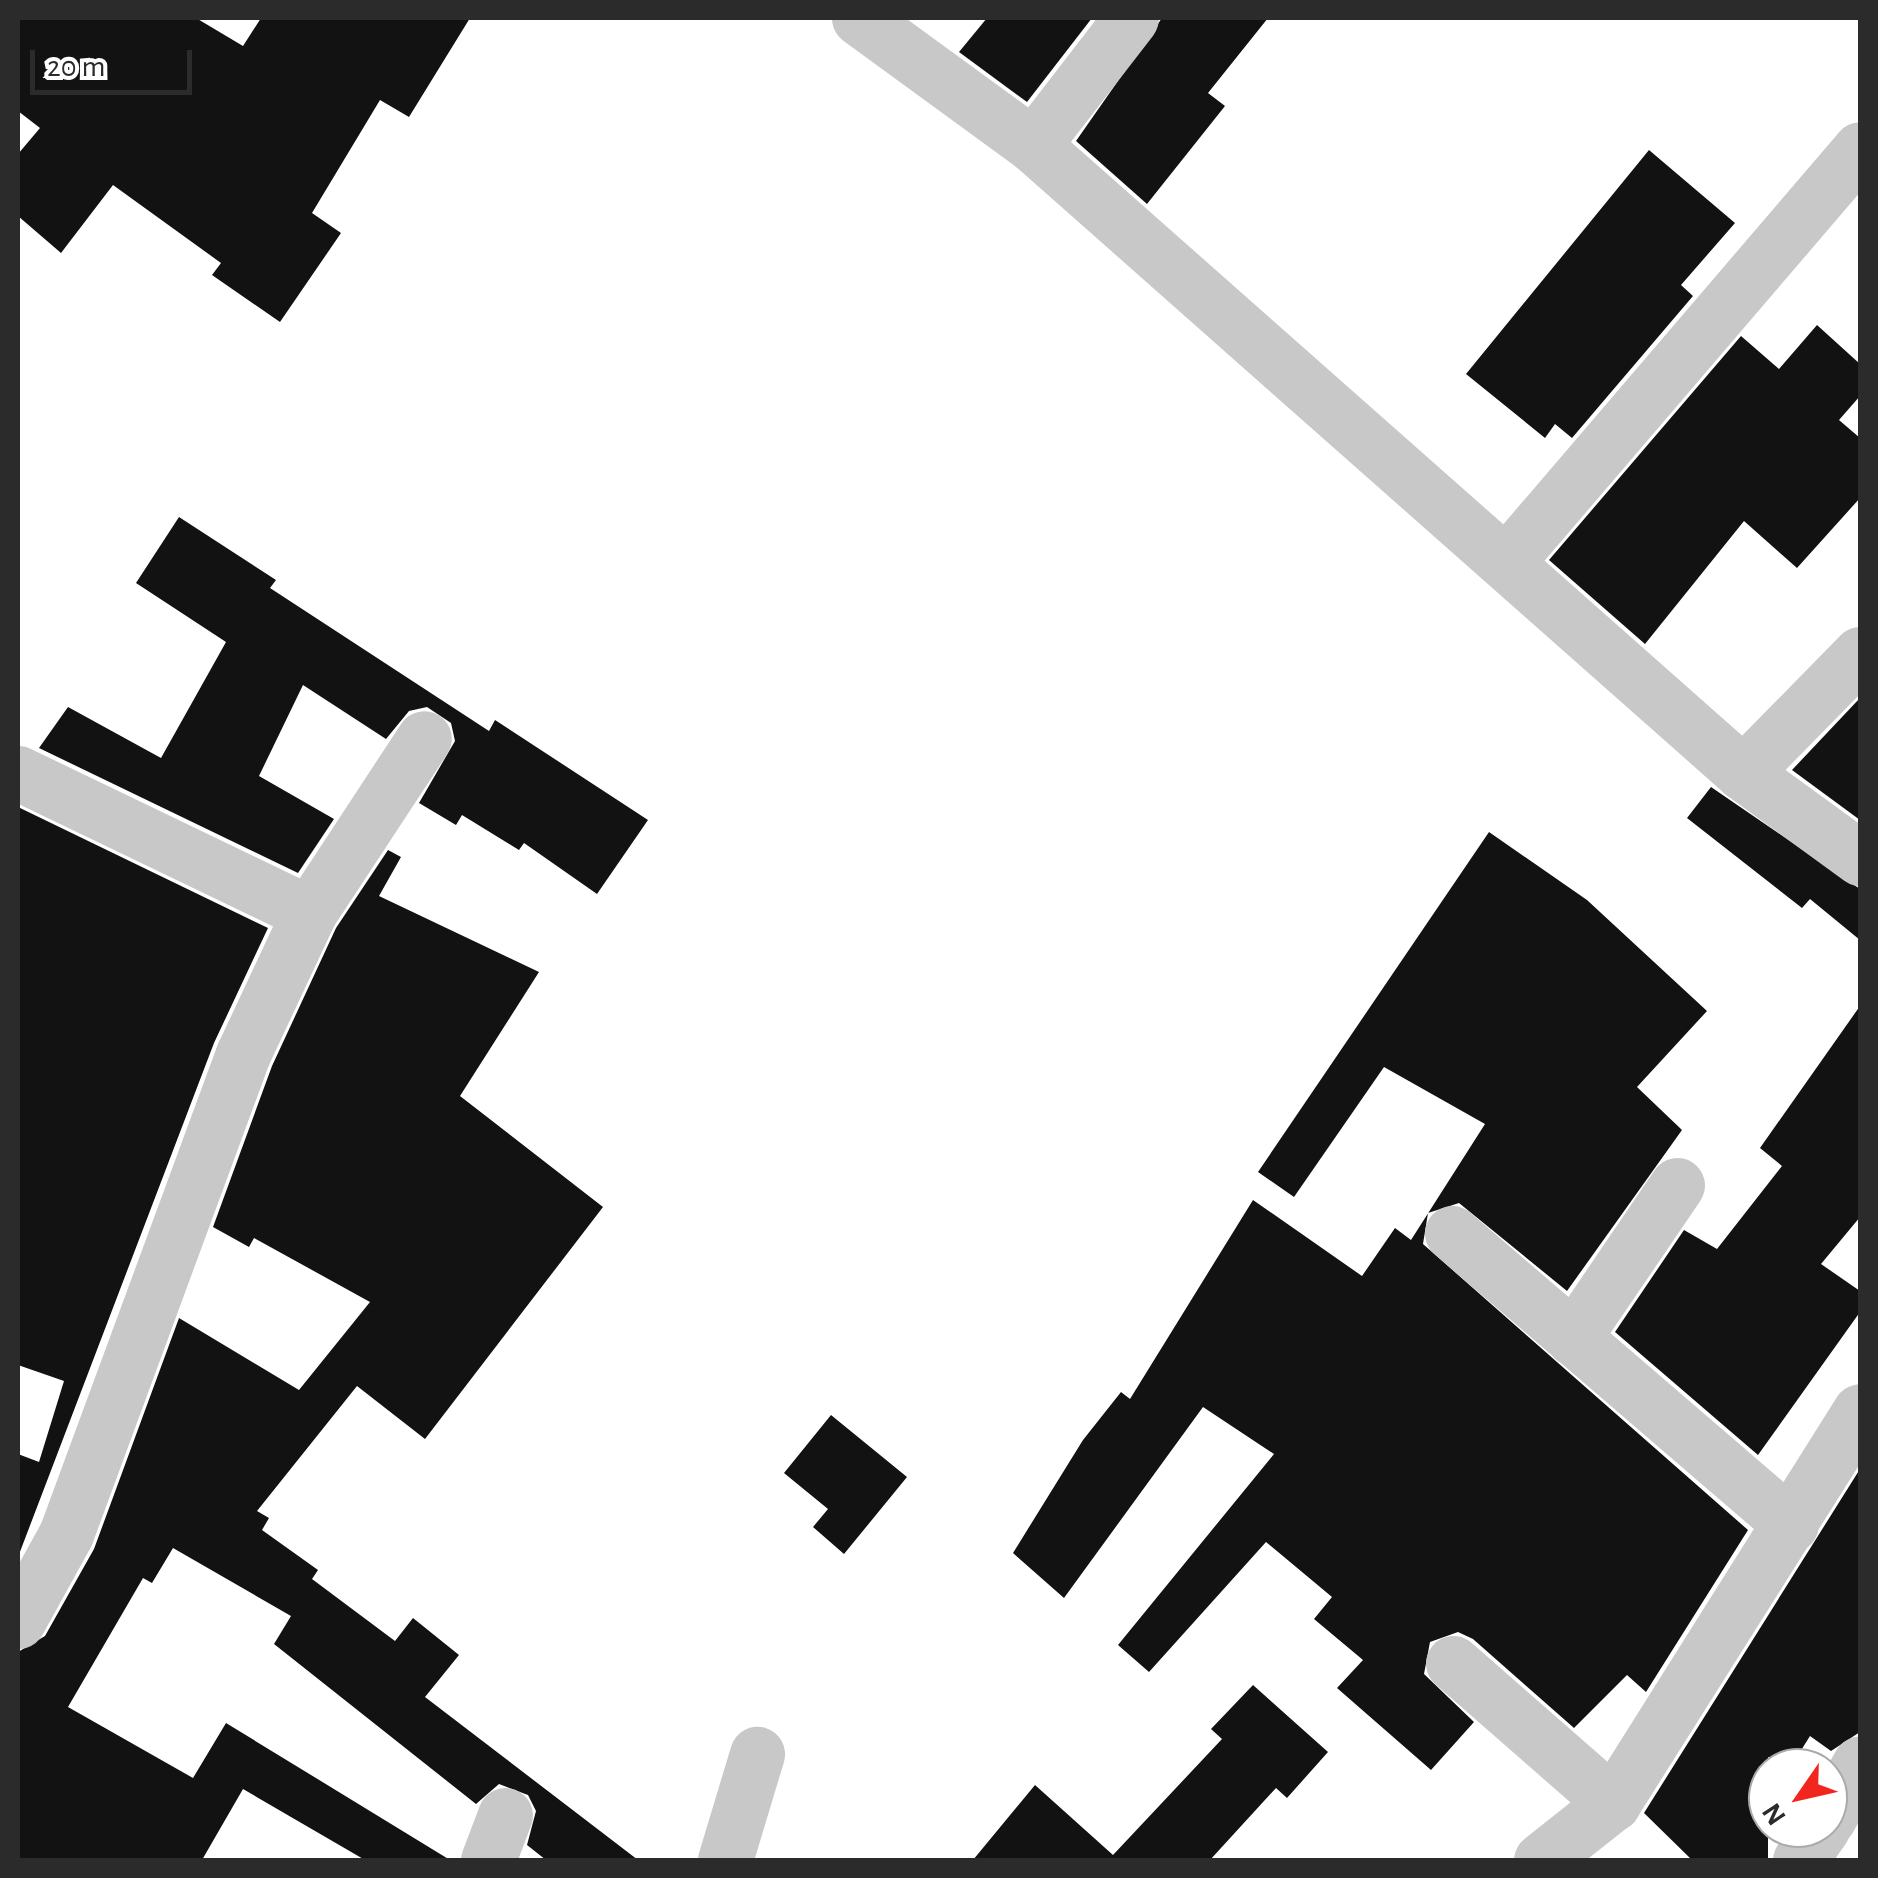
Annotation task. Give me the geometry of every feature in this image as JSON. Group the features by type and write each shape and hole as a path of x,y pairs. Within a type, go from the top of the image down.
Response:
{"street":[{"path":"859,18 1034,146 1508,560 1744,773 1860,858"},
{"path":"1034,146 1130,18"},
{"path":"1508,560 1860,149"},
{"path":"1744,773 1860,654"},
{"path":"18,1621 66,1534 243,1054 308,912 424,738"},
{"path":"18,773 308,912"},
{"path":"1573,1338 1676,1185"},
{"path":"1452,1233 1791,1526"},
{"path":"1541,1860 1613,1803 1860,1411"},
{"path":"1453,1663 1613,1803"},
{"path":"724,1860 757,1754"}],"building":[{"path":"18,18 196,18 243,46 261,18 470,18 409,117 380,100 312,213 341,233 280,322 212,275 221,263 113,185 61,253 18,216 18,154 40,128 18,111"},
{"path":"987,18 1092,18 1027,102 959,52"},
{"path":"1162,18 1268,18 1208,93 1225,106 1147,204 1076,141"},
{"path":"1649,150 1735,223 1681,285 1693,296 1572,438 1555,424 1545,438 1466,374"},
{"path":"1817,325 1860,364 1860,396 1839,420 1860,438 1860,498 1797,568 1744,521 1645,644 1549,560 1741,336 1779,369"},
{"path":"179,517 276,580 270,588 489,731 495,720 648,820 597,894 524,843 519,850 462,815 456,825 419,803 455,741 451,723 427,707 409,711 386,739 303,685 259,776 334,819 298,873 39,748 68,707 161,758 226,642 136,583"},
{"path":"1860,698 1860,820 1792,770"},
{"path":"1711,787 1860,889 1860,940 1810,899 1802,908 1687,818"},
{"path":"18,807 268,928 214,1043 18,1557 18,1454 39,1462 64,1381 18,1365"},
{"path":"1489,832 1587,900 1707,1011 1637,1087 1682,1130 1567,1291 1459,1203 1428,1213 1485,1124 1384,1067 1294,1197 1258,1172"},
{"path":"388,850 401,857 379,896 539,972 460,1096 603,1207 425,1439 357,1386 257,1511 269,1518 262,1530 318,1570 312,1579 395,1641 413,1618 459,1655 425,1697 638,1860 546,1860 527,1845 536,1811 528,1795 499,1784 476,1804 274,1644 291,1616 173,1548 152,1583 143,1578 68,1707 193,1778 226,1723 450,1860 365,1860 243,1789 202,1860 18,1860 18,1652 45,1636 94,1549 179,1318 299,1390 370,1302 254,1238 249,1247 213,1227 272,1066 336,928"},
{"path":"1860,1006 1860,1217 1821,1264 1860,1291 1860,1312 1758,1455 1615,1332 1684,1230 1717,1249 1782,1166 1760,1148"},
{"path":"1253,1200 1362,1276 1395,1228 1411,1240 1428,1213 1423,1244 1748,1530 1646,1692 1627,1675 1574,1728 1473,1639 1458,1632 1430,1642 1424,1674 1474,1722 1431,1770 1337,1688 1363,1660 1314,1619 1332,1597 1266,1542 1149,1672 1118,1645 1274,1454 1203,1407 1064,1598 1013,1553 1083,1440 1121,1392 1130,1399"},
{"path":"831,1415 907,1477 844,1554 813,1527 828,1509 784,1473"},
{"path":"1860,1469 1860,1732 1836,1748 1827,1748 1810,1736 1802,1748 1748,1748 1748,1848 1768,1848 1768,1860 1692,1860 1644,1813"},
{"path":"1253,1685 1328,1752 1287,1798 1276,1788 1210,1860 973,1860 1035,1785 1113,1855 1222,1739 1211,1729"}]}
